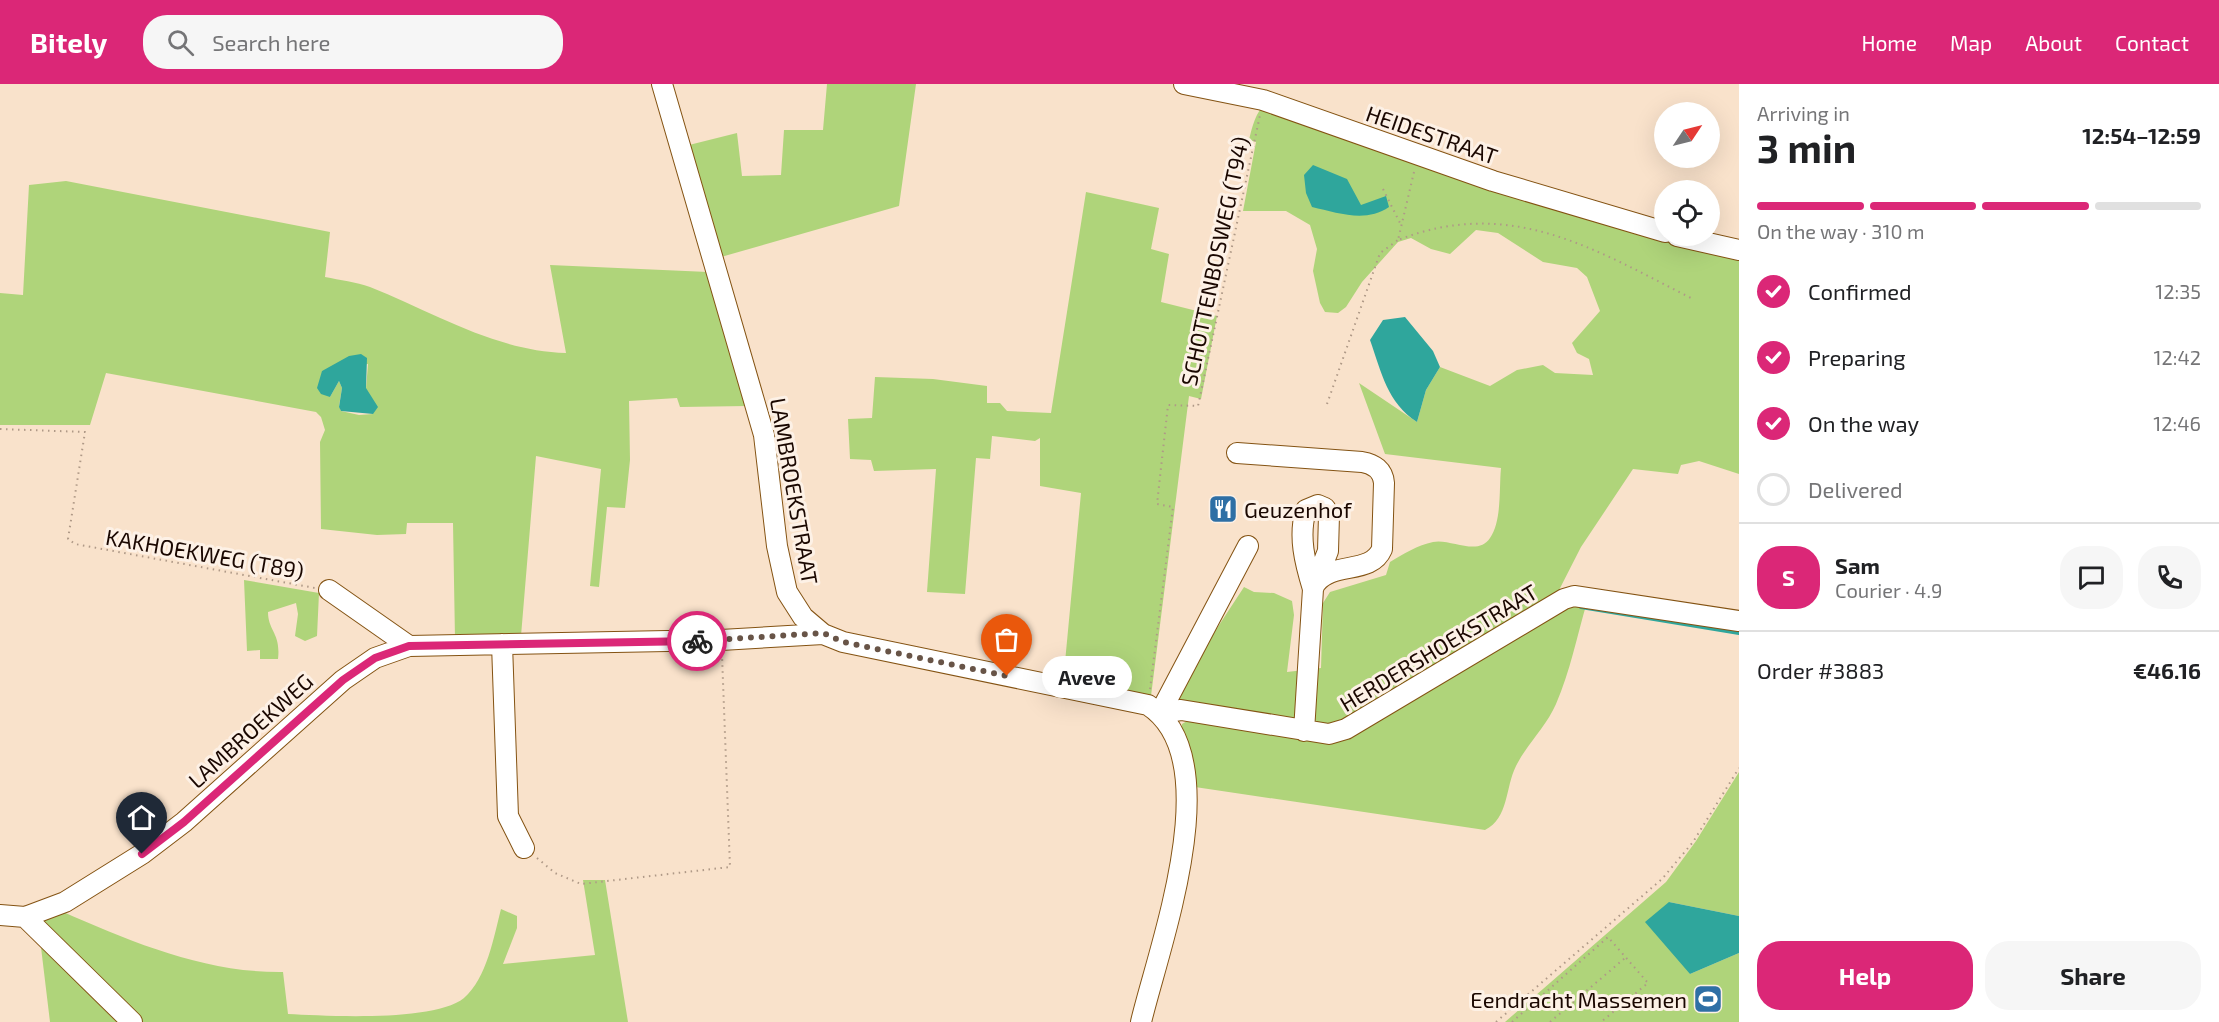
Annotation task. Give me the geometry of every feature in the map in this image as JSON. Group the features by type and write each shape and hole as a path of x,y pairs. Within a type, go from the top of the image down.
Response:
{"street":[{"name":"LAMBROEKSTRAAT","path":"662,84 748,373 764,435 777,546 787,592 803,617 823,633 843,642 1154,709"},
{"name":"HEIDESTRAAT","path":"1184,84 1263,100 1493,181 1654,229"},
{"path":"1720,246 1739,250"},
{"path":"1237,453 1362,462 1371,464 1382,474 1384,483 1382,549 1378,558 1366,564 1327,572 1314,586 1304,731"},
{"path":"1141,1022 1178,883 1186,835 1186,783 1175,734 1154,709 1248,546"},
{"path":"329,590 409,646"},
{"name":"HERDERSHOEKSTRAAT","path":"1154,709 1181,710 1329,734 1346,729 1574,596 1739,621"},
{"name":"LAMBROEKWEG","path":"0,915 25,917 65,902 142,854 184,822 343,680 375,658 409,646 721,640 823,633"},
{"path":"502,644 508,816 524,848"},
{"path":"25,917 132,1022"}],"path":[{"name":"SCHOTTENBOSWEG (T94)","path":"1154,709 1173,507 1157,504 1168,405 1198,406 1263,100"},
{"path":"1398,240 1419,155"},
{"path":"1383,189 1401,225"},
{"path":"1327,404 1380,253 1398,240 1454,224 1504,223 1545,232 1602,253 1693,299"},
{"name":"KAKHOEKWEG (T89)","path":"0,429 85,432 68,539 75,544 329,590"},
{"path":"524,848 555,873 581,884 730,867 721,640"},
{"path":"1496,1022 1662,879 1693,842 1739,768"},
{"path":"1512,1022 1608,938 1648,983 1601,1022"},
{"path":"1550,1022 1625,958"}],"green space":[{"path":"827,84 916,84 899,206 721,257 689,145 737,133 742,176 781,175 784,130 823,130"},
{"path":"1275,93 1478,165 1591,202 1654,231 1654,246 1706,246 1739,254 1739,474 1699,461 1681,465 1678,474 1633,469 1581,547 1556,596 1334,727 1174,700 1187,674 1244,587 1254,592 1274,593 1292,601 1294,615 1287,672 1321,668 1323,603 1330,592 1386,575 1390,562 1422,545 1440,541 1471,547 1485,543 1490,538 1498,514 1501,468 1385,454 1359,383 1417,422 1426,390 1440,367 1490,386 1517,370 1543,365 1555,373 1593,375 1589,359 1577,353 1572,343 1600,311 1587,277 1577,268 1543,262 1498,233 1476,230 1450,254 1431,249 1411,238 1398,242 1362,282 1346,307 1338,313 1325,312 1320,303 1313,271 1317,249 1310,225 1286,211 1243,211 1256,142 1249,140 1260,109"},
{"path":"66,181 330,232 325,277 370,287 466,329 515,346 540,351 566,353 550,265 708,272 747,406 680,407 677,398 629,401 630,460 625,508 607,507 599,587 590,586 601,469 536,456 521,636 455,639 453,523 407,523 406,534 377,535 321,529 320,442 325,430 321,417 316,412 106,373 90,425 0,425 0,293 23,295 29,185","holes":["368,364 366,389 373,414 359,415 341,411 339,406 342,388 339,381 330,397 322,371"]},
{"path":"1086,192 1159,208 1151,249 1169,254 1161,302 1217,316 1201,399 1189,396 1151,696 1069,681 1064,673 1081,493 1040,486 1040,438 1035,441 992,436 990,459 976,458 965,594 927,592 936,469 874,471 871,460 850,459 848,419 872,418 875,377 933,379 987,386 987,403 1000,403 1007,411 1051,413"},
{"path":"244,580 319,593 317,636 305,641 295,636 298,614 296,603 268,612 278,643 278,659 260,659 260,650 247,651"},
{"path":"1587,602 1556,704 1516,766 1498,818 1485,830 1195,787 1181,732 1182,724 1187,721 1335,741 1369,727 1569,604"},
{"path":"1739,772 1739,916 1669,902 1690,974 1739,953 1739,1022 1505,1022 1666,882 1696,841"},
{"path":"583,880 605,880 628,1022 137,1022 45,930 41,918 61,911 169,954 225,967 283,972 288,1014 380,1016 429,1011 449,1006 464,998 472,990 484,968 501,909 517,916 517,928 503,964 595,955"},
{"path":"40,939 123,1022 50,1022"}],"water":[{"path":"1313,165 1347,179 1361,205 1386,196 1389,207 1371,215 1361,216 1312,207 1306,193 1304,175"},
{"path":"1405,317 1433,351 1440,367 1426,390 1417,422 1399,406 1392,396 1382,376 1370,340 1383,320"},
{"path":"361,354 367,358 366,388 378,407 373,414 341,411 339,407 342,388 339,381 330,397 321,394 317,388 322,371 349,356"},
{"path":"1669,902 1739,916 1739,953 1690,974 1645,922"}],"waterway":[{"path":"1581,607 1739,633"}],"way so far":[{"path":"697,641 823,633 843,642 1007,676"}],"place":[{"name":"Geuzenhof","path":"1223,509"},
{"name":"Aveve","path":"1007,676"},
{"name":"Eendracht Massemen","path":"1708,999"}],"route":[{"path":"142,854 184,822 343,680 375,658 409,646 697,641"}]}
